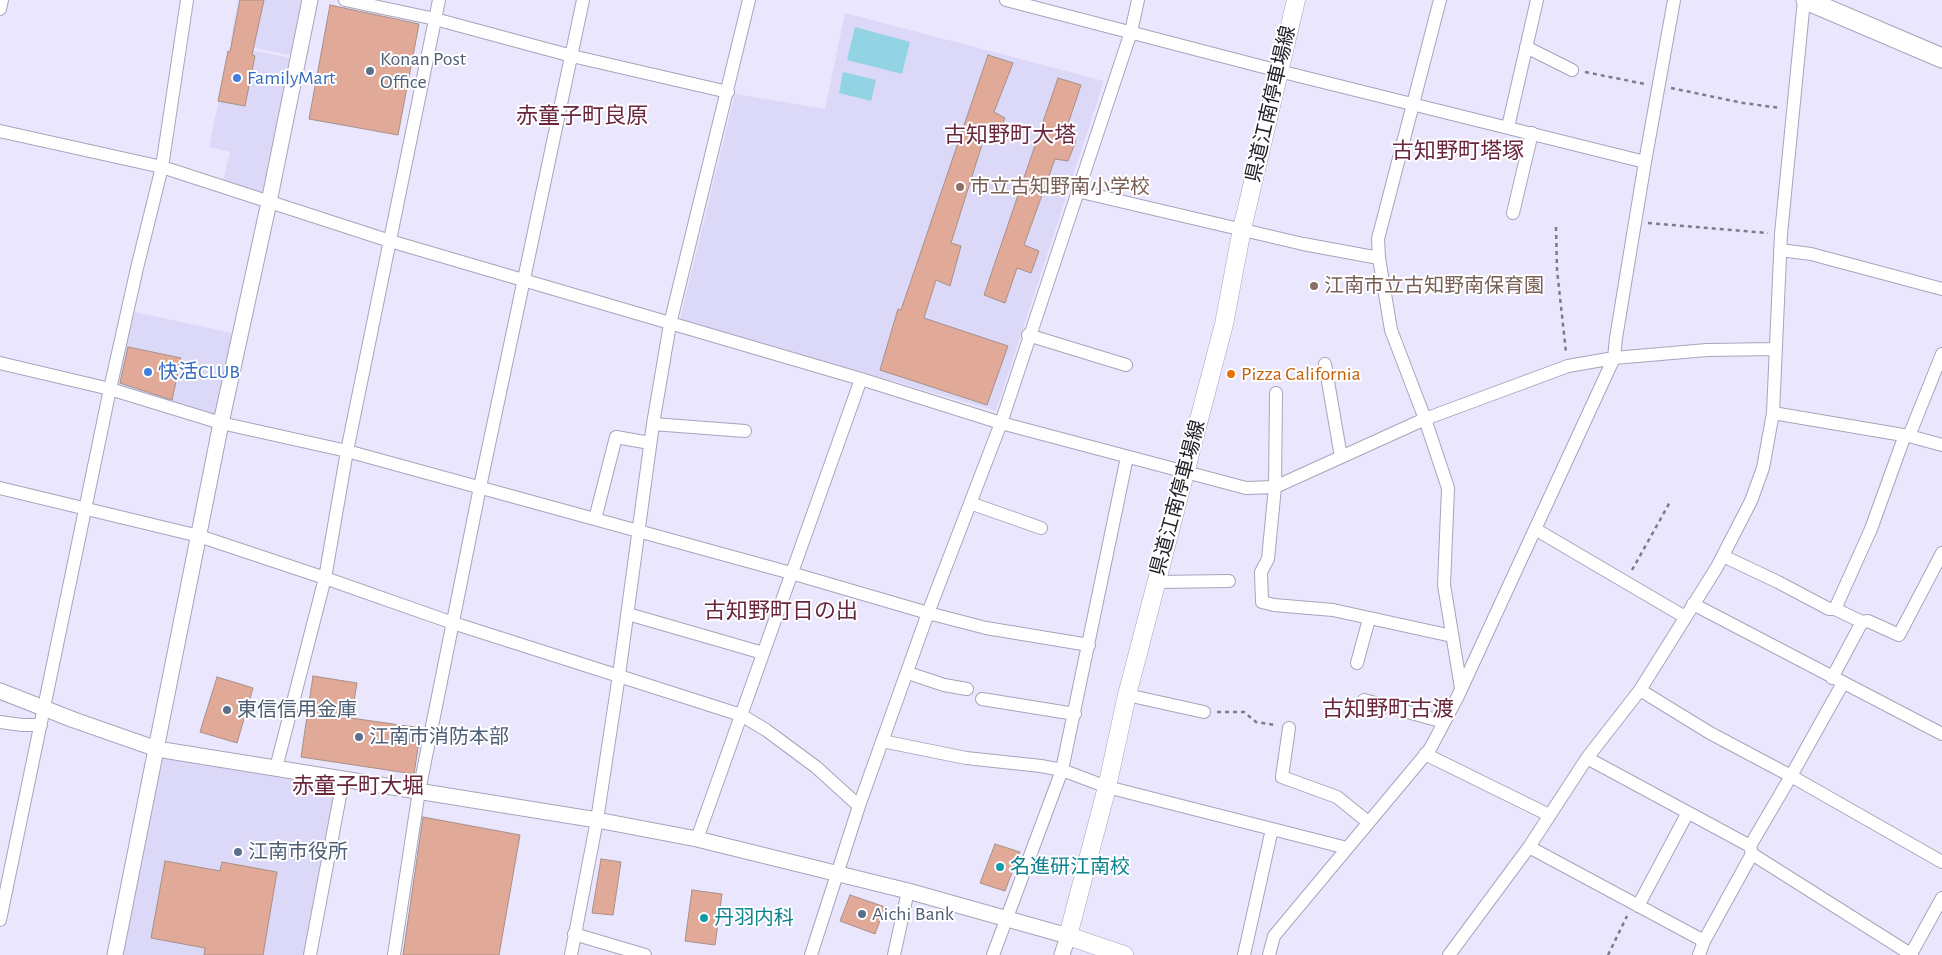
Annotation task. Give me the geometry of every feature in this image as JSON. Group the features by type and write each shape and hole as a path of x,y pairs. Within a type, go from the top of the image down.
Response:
{"main road":[{"name":"県道江南停車場線","path":"1068,936 1107,787 1127,695 1224,324 1242,229 1296,0"},
{"path":"1805,0 1942,58"},
{"path":"1068,936 1124,955"}],"street":[{"path":"0,9 2,0"},
{"path":"0,920 110,389 162,167 187,0"},
{"path":"115,955 221,423 310,0"},
{"path":"345,0 435,19 572,56 728,92"},
{"path":"276,768 325,578 347,451 439,0"},
{"path":"394,955 419,791 480,487 584,0"},
{"path":"571,955 597,820 628,614 650,443 670,324 749,0"},
{"path":"1006,0 1042,4 1130,32 1279,71 1532,132 1644,162"},
{"path":"811,955 836,874 882,741 1000,423 1130,32 1138,0"},
{"path":"1440,0 1378,239 1378,258 1391,330 1425,419 1448,488 1444,585 1461,688"},
{"path":"1508,127 1537,0"},
{"path":"1269,955 1274,936 1430,748 1461,688 1614,358 1644,162 1674,0"},
{"path":"1449,955 1529,847 1587,758 1640,690 1722,556 1751,500 1763,468 1773,413 1781,234 1792,109 1805,0"},
{"path":"1526,47 1572,70"},
{"path":"0,131 162,167 524,282 861,379 1000,423 1246,488 1275,486 1425,419 1568,366 1614,358 1707,350 1776,348"},
{"path":"1513,213 1532,132"},
{"path":"1077,192 1303,244 1378,258"},
{"path":"1780,250 1811,254 1942,288"},
{"path":"1028,335 1126,365"},
{"path":"1835,610 1871,529 1907,435 1942,355"},
{"path":"0,363 110,389 221,423 347,451 791,573 928,613 986,628 1089,645"},
{"path":"1325,364 1341,457"},
{"path":"697,839 861,379"},
{"path":"1276,393 1275,486 1268,559 1261,572 1262,602 1274,605 1333,610 1452,636"},
{"path":"1773,413 1907,435 1942,445"},
{"path":"653,424 745,432"},
{"path":"595,519 616,437 650,443"},
{"path":"993,955 1062,770 1127,457"},
{"path":"0,488 199,536 453,623 741,715 766,730 816,767 859,806"},
{"path":"970,503 1041,528"},
{"path":"1536,529 1685,616"},
{"path":"1722,556 1778,582 1829,609 1862,622 1868,621 1899,635 1942,554"},
{"path":"1156,582 1229,581"},
{"path":"1693,604 1942,734"},
{"path":"628,614 763,653"},
{"path":"1357,663 1369,619"},
{"path":"1698,955 1791,776 1838,680 1862,622"},
{"path":"908,673 967,689"},
{"path":"1640,690 1710,733 1791,776 1942,862"},
{"path":"0,691 157,749 597,820 697,839 908,891 1068,936 1062,955"},
{"path":"1127,695 1204,712"},
{"path":"982,699 1075,714"},
{"path":"1364,700 1444,722"},
{"path":"0,722 41,725"},
{"path":"1289,728 1282,777 1337,797 1368,822"},
{"path":"882,741 966,758 1062,770 1107,787 1347,848"},
{"path":"1425,754 1549,815"},
{"path":"1587,758 1751,850 1911,955 1942,898"},
{"path":"310,955 342,780"},
{"path":"1635,905 1686,814"},
{"path":"1244,955 1272,829"},
{"path":"1529,847 1704,941"},
{"path":"894,955 908,891"},
{"path":"574,934 645,955"}],"path":[{"path":"1572,70 1743,103 1792,109"},
{"path":"1634,222 1781,234"},
{"path":"1556,227 1557,270 1568,366"},
{"path":"1626,583 1670,502"},
{"path":"1204,712 1244,712 1256,722 1289,728"},
{"path":"1608,955 1635,905"}],"shaded area":[{"path":"238,0 307,0 295,56 230,43"},
{"path":"845,13 1104,81 996,411 680,319 735,94 825,109"},
{"path":"230,46 295,59 268,199 222,185 230,152 209,147"},
{"path":"130,311 232,333 216,417 113,388"},
{"path":"163,756 336,784 304,955 119,955"}],"water":[{"path":"855,27 910,42 902,74 847,60"},
{"path":"843,72 876,80 871,101 839,93"}],"building":[{"path":"240,0 264,0 252,55 255,56 245,106 218,101"},
{"path":"330,5 419,24 398,135 309,119"},
{"path":"988,55 1013,63 994,112 1005,118 996,138 985,135 951,243 961,246 950,286 936,280 924,318 1008,346 987,405 880,370 898,309 901,310"},
{"path":"1058,78 1081,85 1064,136 1076,141 1068,161 1055,159 1024,245 1039,251 1031,273 1017,268 1005,303 984,295"},
{"name":"快活CLUB","path":"128,347 181,358 172,400 120,383"},
{"path":"313,676 357,683 351,718 421,728 414,774 301,757"},
{"name":"東信信用金庫","path":"217,677 253,688 237,743 200,732"},
{"path":"423,817 520,835 499,955 403,955"},
{"name":"名進研江南校","path":"995,844 1020,852 1005,891 980,883"},
{"path":"601,859 621,862 613,915 592,913"},
{"path":"165,861 220,871 222,862 277,872 263,955 204,955 205,948 151,938"},
{"name":"丹羽内科","path":"692,890 722,894 715,945 685,941"},
{"name":"Aichi Bank","path":"850,895 885,907 875,934 840,921"}],"place":[{"name":"Konan Post Office","path":"370,71"},
{"name":"FamilyMart","path":"237,78"},
{"name":"市立古知野南小学校","path":"960,187"},
{"name":"江南市立古知野南保育園","path":"1314,286"},
{"name":"快活CLUB","path":"148,372"},
{"name":"Pizza California","path":"1231,374"},
{"name":"東信信用金庫","path":"227,710"},
{"name":"江南市消防本部","path":"359,737"},
{"name":"江南市役所","path":"238,852"},
{"name":"名進研江南校","path":"1000,867"},
{"name":"Aichi Bank","path":"862,914"},
{"name":"丹羽内科","path":"704,918"}],"district":[{"name":"赤童子町良原","path":"582,116"},
{"name":"古知野町大塔","path":"1010,135"},
{"name":"古知野町塔塚","path":"1458,151"},
{"name":"古知野町日の出","path":"781,611"},
{"name":"古知野町古渡","path":"1388,709"},
{"name":"赤童子町大堀","path":"358,786"}]}
